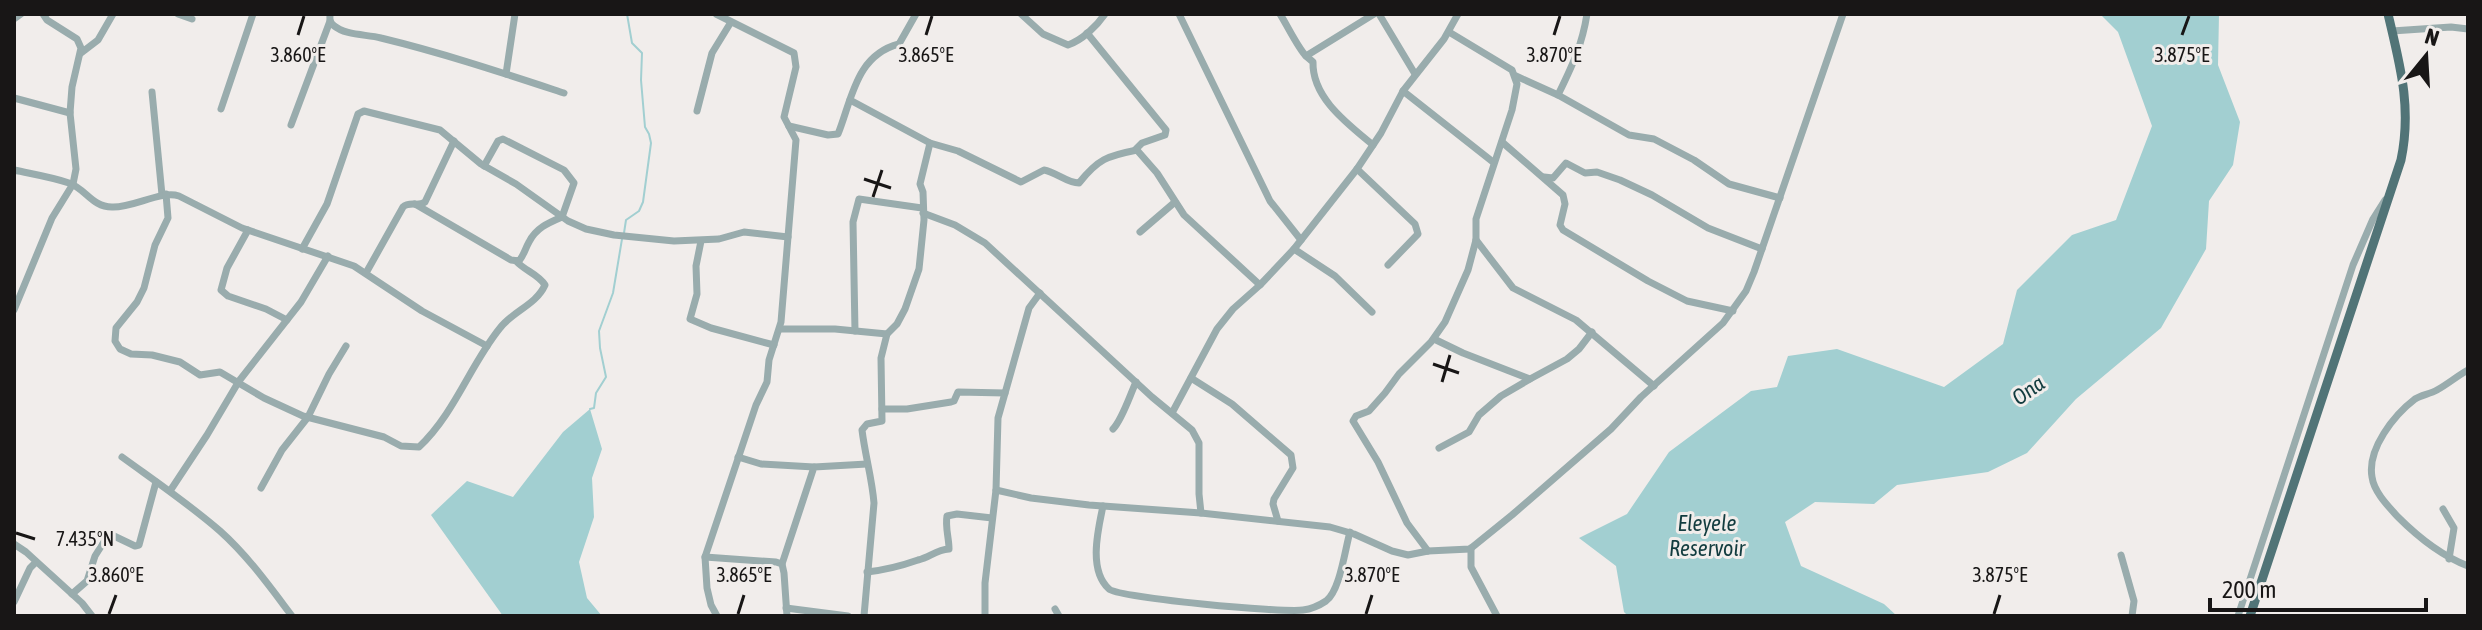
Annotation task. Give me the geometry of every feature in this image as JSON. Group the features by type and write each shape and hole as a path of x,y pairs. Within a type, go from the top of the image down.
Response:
{"main road":[{"path":"2250,616 2401,160 2406,127 2403,74 2388,14"}],"street":[{"path":"14,19 21,14"},
{"path":"14,306 52,218 73,184 76,169 70,113 72,87 81,53 77,39 47,20 43,14"},
{"path":"81,53 98,40 113,14"},
{"path":"178,14 192,19"},
{"path":"221,109 253,14"},
{"path":"506,74 515,14"},
{"path":"716,14 794,53 796,67 784,117 796,140 780,329 769,360 767,382 756,405 705,557 707,588 717,616"},
{"path":"1021,14 1043,34 1068,45 1087,33 1105,14"},
{"path":"1179,14 1270,201 1301,240"},
{"path":"1280,14 1301,51 1313,62 1313,72 1326,99 1345,122 1373,145"},
{"path":"1306,56 1376,14 1415,74"},
{"path":"1172,413 1217,329 1294,249 1357,169 1403,91 1449,32 1458,14"},
{"path":"1558,95 1575,64 1587,14"},
{"path":"996,490 1031,498 1103,506 1330,527 1408,555 1471,548 1602,437 1733,311 1746,291 1762,249 1843,14"},
{"path":"789,126 835,135 867,64 881,50 899,44 914,15"},
{"path":"330,16 333,25 355,34 424,48 564,93"},
{"path":"291,125 330,16"},
{"path":"697,111 712,53 731,22"},
{"path":"2392,31 2451,27 2468,29"},
{"path":"1428,551 1407,523 1378,462 1353,421 1356,416 1369,411 1399,374 1434,339 1445,322 1468,270 1476,240 1476,219 1512,110 1517,84 1512,70 1449,32"},
{"path":"850,100 930,143 958,151 1021,182 1044,170 1079,183 1106,156 1137,150 1142,143 1165,135 1166,130 1087,33"},
{"path":"1516,76 1558,95 1629,135 1654,139 1668,146 1729,184 1780,198"},
{"path":"1403,91 1493,162"},
{"path":"152,92 168,218 155,245 142,294 116,328 116,345 131,354 180,362 200,375 220,372 281,407 384,437 401,446 419,447 441,424 503,324 540,296 545,285 516,261 415,204"},
{"path":"14,98 70,113"},
{"path":"302,249 327,204 361,112 432,127 484,166 516,184 562,217 586,229 614,235 701,241 744,232 788,237"},
{"path":"484,166 498,141 503,139 564,170 574,183 562,217 542,226 529,240 522,258 516,261"},
{"path":"366,273 403,207 425,202 454,141"},
{"path":"1502,142 1565,198 1560,225 1563,230 1687,301 1733,311"},
{"path":"864,616 874,503 862,430 867,424 882,421 881,358 887,334 905,309 919,269 923,192 920,184 930,143"},
{"path":"1137,150 1157,173 1184,215 1260,285"},
{"path":"1542,176 1553,178 1566,163 1585,173 1597,172 1652,195 1708,228 1762,249"},
{"path":"1357,169 1418,229 1418,234 1388,265"},
{"path":"14,170 73,184 90,200 106,207 125,207 172,193 248,230 328,256 366,273 422,311 487,346"},
{"path":"2238,616 2353,265 2373,219 2391,192"},
{"path":"855,331 853,222 857,201 922,211 955,225 985,243 1192,430 1199,443 1201,513"},
{"path":"1140,232 1175,202"},
{"path":"248,230 227,268 221,290 228,296 287,320"},
{"path":"1476,240 1513,288 1576,320 1654,386"},
{"path":"701,241 696,266 697,294 690,319 774,345"},
{"path":"1294,249 1335,276 1372,312"},
{"path":"170,491 239,381 287,320 328,256"},
{"path":"985,616 984,593 996,490 998,418 1029,308 1040,293"},
{"path":"780,329 887,334"},
{"path":"1439,448 1469,432 1479,415 1501,396 1567,359 1592,332"},
{"path":"1434,339 1530,379"},
{"path":"261,488 282,450 308,417 346,346"},
{"path":"2468,370 2435,391 2417,397 2400,413 2383,436 2371,465 2372,480 2386,504 2406,526 2449,559 2468,566"},
{"path":"1191,378 1243,413 1291,455 1293,468 1273,504 1278,521"},
{"path":"1113,429 1136,382"},
{"path":"882,409 907,409 951,402 958,392 1005,393"},
{"path":"122,457 222,533 292,616"},
{"path":"738,457 761,464 814,467 867,464"},
{"path":"814,467 782,564 786,612 848,616"},
{"path":"72,594 87,581 95,556 107,537 114,536 139,545 156,482"},
{"path":"1103,506 1095,541 1096,555 1101,576 1111,591 1118,594 1302,610 1325,602 1332,595 1350,532"},
{"path":"2443,509 2454,528 2449,559"},
{"path":"867,572 891,569 920,560 938,550 949,549 945,523 947,516 957,514 992,518"},
{"path":"14,544 87,607 92,616"},
{"path":"1471,548 1471,567 1497,616"},
{"path":"2121,555 2134,601 2132,616"},
{"path":"705,557 782,564"},
{"path":"14,602 36,562"},
{"path":"1238,606 1241,616"}],"water":[{"name":"Eleyele Reservoir","path":"2100,14 2219,14 2218,65 2240,122 2233,165 2209,201 2206,249 2161,328 2076,399 2027,453 1988,472 1897,485 1874,504 1815,502 1785,522 1801,566 1884,604 1897,616 1628,616 1624,612 1616,566 1579,538 1627,514 1669,452 1751,391 1777,387 1788,356 1837,349 1944,387 2003,344 2017,290 2072,235 2116,220 2152,126 2118,32"},
{"path":"590,409 602,449 592,478 594,517 579,562 587,598 602,616 503,616 431,515 467,481 513,497 563,432"}],"waterway":[{"path":"624,233 626,220 639,211 643,202 651,143 645,127 642,53 632,43 627,14"},
{"path":"590,409 594,408 596,393 606,377 599,331 613,293 622,239"}],"water label":[{"name":"Ona","path":"2028,390"}]}
